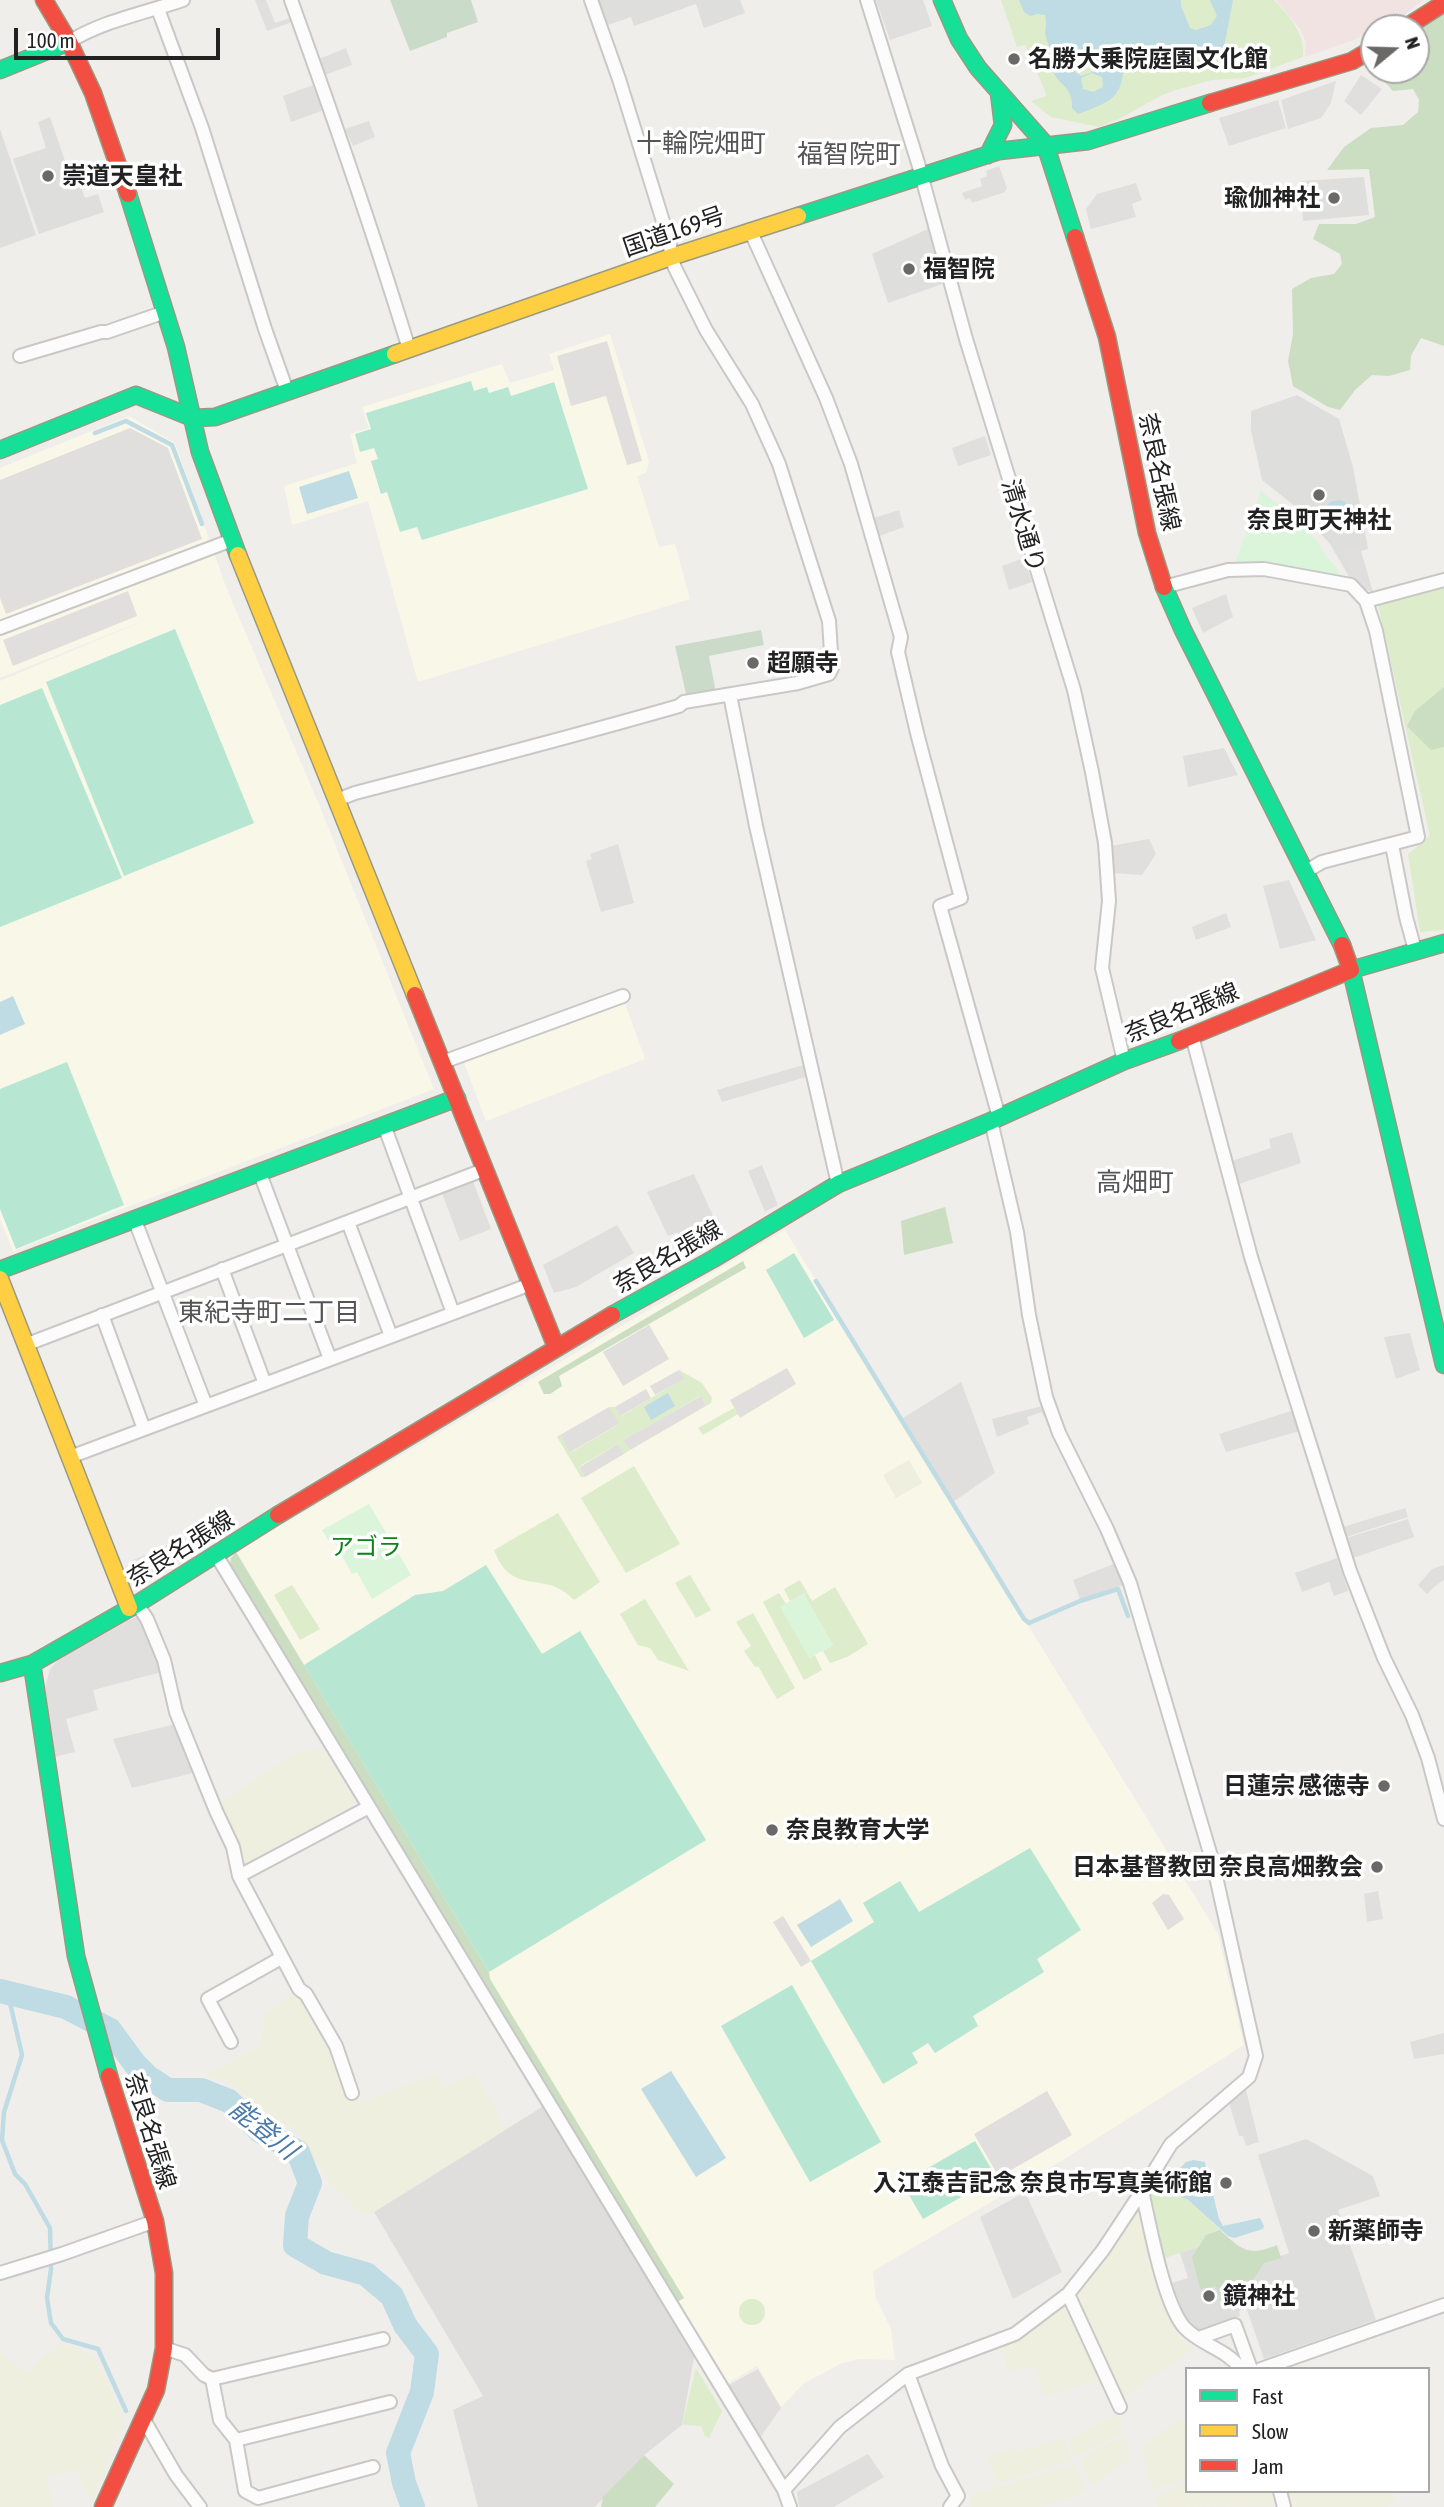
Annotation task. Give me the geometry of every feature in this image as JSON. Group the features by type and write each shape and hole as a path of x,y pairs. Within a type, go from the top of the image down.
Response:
{"main road":[{"path":"44,0 69,42 93,93 165,312 200,452 232,540 556,1347"},
{"path":"942,0 959,38 978,68 1045,145"},
{"path":"1427,14 1444,3"},
{"path":"0,70 69,42"},
{"name":"国道169号","path":"193,418 215,417 750,230 921,178 999,151 1088,141 1352,61 1360,56"},
{"path":"988,155 1003,125 999,92"},
{"name":"奈良名張線","path":"103,2507 156,2390 164,2348 165,2290 155,2221 95,2030 76,1955 32,1664 133,1606 215,1553 556,1347 713,1259 838,1184 995,1119 1124,1061 1351,970 1164,587 1147,533 1107,337 1045,145"},
{"path":"0,450 136,395 193,418"},
{"path":"1444,943 1351,970 1444,1365"},
{"path":"0,1270 457,1098"},
{"path":"0,1279 70,1457 133,1606"},
{"path":"0,1673 32,1664"}],"street":[{"path":"69,42 78,36 183,0"},
{"path":"291,0 340,134 409,349"},
{"path":"337,800 638,718 679,706 684,702 799,683 829,674 833,662 829,621 779,464 752,404 706,330 671,257 670,244 619,79 591,0"},
{"name":"清水通り","path":"867,0 966,339 1074,690 1105,843 1109,901 1102,968 1124,1061"},
{"path":"158,9 202,128 287,391"},
{"path":"750,230 826,398 851,464 891,597 901,637 898,652 912,713 961,898 940,906 995,1119 1046,1397 1059,1433 1107,1529 1130,1583 1213,1863 1256,2056 1250,2077 1171,2144 1103,2250 1068,2294 1015,2333 908,2374 840,2427 784,2490"},
{"path":"20,356 107,332 165,312"},
{"path":"0,628 67,597 232,540"},
{"path":"1164,587 1228,570 1264,569 1350,585 1366,601 1376,631 1418,837 1322,862 1305,872"},
{"path":"1366,601 1444,580"},
{"path":"730,695 756,825 838,1184"},
{"path":"1392,845 1415,950"},
{"path":"443,1062 623,996"},
{"path":"1192,1036 1251,1257 1350,1572 1428,1758 1444,1819"},
{"path":"384,1125 453,1313"},
{"path":"25,1345 486,1169"},
{"path":"259,1171 330,1359"},
{"path":"134,1218 206,1406"},
{"path":"348,1222 391,1336"},
{"path":"222,1269 265,1384"},
{"path":"70,1457 531,1284"},
{"path":"102,1315 144,1429"},
{"path":"215,1553 784,2490 790,2507"},
{"path":"133,1606 147,1619 164,1660 176,1712 233,1847 239,1876 281,1958 299,1989 306,1994 336,2046 352,2093"},
{"path":"239,1876 369,1807"},
{"path":"231,2042 208,1998 281,1958"},
{"path":"1142,2191 1168,2296 1185,2328 1209,2347 1229,2356 1239,2367"},
{"path":"0,2273 155,2221"},
{"path":"1068,2294 1120,2407"},
{"path":"1267,2367 1444,2305"},
{"path":"1199,2338 1235,2325 1250,2367"},
{"path":"164,2348 186,2355 204,2375 212,2379 383,2339"},
{"path":"908,2374 942,2466 958,2496 950,2507"},
{"path":"212,2379 220,2420 236,2440 245,2491 270,2507"},
{"path":"236,2440 390,2402"},
{"path":"144,2420 176,2475 200,2507"},
{"path":"258,2498 373,2467"}],"shaded area":[{"path":"255,0 266,0 275,23 293,17 295,21 267,31"},
{"path":"595,0 740,0 745,13 704,28 696,4 634,26 631,17 605,26"},
{"path":"876,0 923,0 932,26 890,40"},
{"path":"1276,0 1423,0 1406,14 1360,14 1360,37 1305,57 1306,43 1301,30"},
{"path":"346,48 352,65 325,75 319,59"},
{"path":"1360,77 1360,84 1374,84 1382,89 1361,115 1344,101"},
{"path":"1336,81 1331,103 1321,118 1288,129 1281,100"},
{"path":"316,84 324,110 291,122 283,96"},
{"path":"1278,100 1286,128 1229,146 1219,118"},
{"name":"崇道天皇社","path":"50,117 67,167 74,166 85,198 98,194 104,212 39,234 13,159 46,148 38,122"},
{"path":"369,121 375,137 353,146 345,129"},
{"path":"0,129 36,235 0,248"},
{"path":"999,166 1007,188 1005,192 972,203 970,198 965,200 962,193 982,186 980,179 987,176 986,171"},
{"name":"瑜伽神社","path":"1364,177 1369,215 1303,221 1301,181"},
{"path":"1136,183 1142,200 1132,204 1136,217 1091,229 1086,209 1097,194"},
{"name":"福智院","path":"928,229 945,283 888,303 872,254"},
{"path":"610,334 649,461 646,473 637,476 659,547 675,544 690,599 418,682 368,501 292,525 284,486 357,463 350,434 369,428 362,407 502,364 510,383 554,370 549,354"},
{"path":"607,341 642,461 627,465 606,396 571,406 557,356"},
{"name":"奈良町天神社","path":"1297,395 1339,419 1353,467 1368,549 1361,551 1373,592 1354,585 1330,544 1301,511 1262,480 1251,430 1251,411"},
{"path":"129,416 175,443 226,587 320,807 434,1089 13,1251 0,1219 0,681 155,616 0,678 0,468"},
{"path":"1160,419 1167,453 1148,458 1141,423"},
{"path":"130,428 168,448 202,539 6,614 0,598 0,480"},
{"path":"985,436 991,455 958,466 952,448"},
{"path":"899,510 904,527 877,537 871,519"},
{"path":"1356,546 1371,591 1355,585 1343,551"},
{"path":"1024,558 1032,582 1009,590 1002,566"},
{"path":"128,591 137,616 13,666 3,640"},
{"path":"1226,594 1233,617 1203,633 1192,608"},
{"path":"1224,748 1238,775 1188,787 1183,756"},
{"path":"1149,839 1156,854 1142,875 1113,873 1111,846"},
{"path":"618,844 634,903 601,912 586,861 592,859 590,854"},
{"path":"1289,880 1316,940 1280,949 1263,886"},
{"path":"1226,913 1231,927 1196,940 1192,927"},
{"path":"624,1001 645,1059 486,1121 463,1060"},
{"path":"807,1064 809,1076 722,1102 717,1090"},
{"path":"1292,1132 1301,1163 1236,1185 1229,1162 1271,1148 1269,1139"},
{"path":"762,1165 778,1205 765,1212 748,1171"},
{"path":"694,1174 720,1231 689,1248 682,1235 679,1236 677,1232 668,1236 647,1192"},
{"path":"473,1181 491,1229 460,1241 442,1193"},
{"path":"617,1225 634,1253 576,1287 554,1293 543,1265"},
{"name":"奈良教育大学","path":"785,1230 1218,1934 1244,2045 1058,2163 873,2271 876,2298 891,2329 895,2360 859,2359 840,2364 803,2384 781,2407 757,2366 725,2385 230,1564 236,1552"},
{"path":"649,1325 669,1359 623,1386 603,1352"},
{"path":"1410,1333 1420,1370 1396,1379 1384,1337"},
{"path":"787,1368 796,1384 740,1418 730,1400"},
{"path":"679,1370 684,1379 655,1395 650,1386"},
{"path":"961,1382 995,1473 953,1502 903,1418"},
{"path":"646,1389 651,1398 620,1416 615,1407"},
{"path":"701,1396 706,1406 630,1450 624,1440"},
{"path":"1042,1406 1047,1416 1044,1417 1042,1412 1027,1417 1029,1424 997,1437 992,1419"},
{"path":"609,1407 619,1424 570,1452 560,1435"},
{"path":"1294,1410 1300,1431 1226,1452 1219,1434"},
{"path":"618,1444 624,1454 585,1477 580,1467"},
{"path":"1405,1508 1408,1517 1346,1537 1343,1527"},
{"path":"1408,1519 1414,1537 1353,1558 1346,1538"},
{"path":"176,1541 181,1559 138,1584 129,1562"},
{"path":"1337,1558 1348,1591 1334,1596 1329,1582 1302,1592 1295,1573"},
{"path":"1121,1561 1130,1583 1080,1599 1073,1580"},
{"path":"1444,1565 1444,1580 1427,1594 1418,1585 1432,1569"},
{"path":"135,1617 144,1620 162,1672 93,1690 98,1710 66,1719 75,1752 55,1757 45,1687 50,1669 58,1660"},
{"path":"176,1724 197,1772 132,1788 113,1739"},
{"path":"1378,1891 1383,1919 1367,1922 1364,1894"},
{"path":"1163,1894 1169,1895 1184,1919 1168,1930 1152,1903"},
{"path":"783,1916 811,1961 801,1967 773,1922"},
{"path":"1444,2033 1444,2054 1414,2059 1410,2042"},
{"path":"1246,2090 1259,2142 1246,2146 1243,2136 1239,2136 1229,2103"},
{"path":"1047,2091 1072,2135 999,2177 974,2134"},
{"path":"542,2107 695,2351 682,2425 644,2455 595,2507 478,2507 453,2410 483,2396 374,2212"},
{"name":"新薬師寺","path":"1306,2139 1373,2176 1380,2196 1338,2210 1376,2320 1264,2359 1234,2272 1289,2253 1258,2155"},
{"path":"1025,2192 1062,2272 1013,2299 980,2217"},
{"name":"鏡神社","path":"1221,2239 1245,2309 1239,2311 1240,2316 1200,2330 1185,2318 1172,2283 1188,2278 1180,2253"},
{"path":"758,2369 781,2408 759,2439 727,2386"},
{"path":"868,2454 884,2477 834,2507 799,2507 797,2492"}],"green space":[{"path":"390,0 471,0 478,22 410,51"},
{"path":"1001,0 1274,0 1299,33 1303,57 1246,78 1212,80 1176,90 1099,127 1051,117 1031,101 1046,96 1045,91 1025,45 1017,47"},
{"path":"1444,12 1444,346 1421,338 1411,356 1410,370 1389,376 1372,375 1355,390 1340,410 1328,407 1293,386 1288,361 1293,334 1292,289 1311,278 1334,274 1342,264 1340,254 1313,239 1319,224 1356,224 1375,217 1369,169 1327,170 1344,147 1371,128 1403,125 1418,112 1419,100 1413,89 1393,91 1387,84 1430,84 1430,22"},
{"path":"471,381 474,391 487,387 489,393 508,387 511,396 554,382 588,489 422,540 417,527 400,532 387,492 381,494 371,461 378,459 374,448 360,452 355,434 371,429 366,413"},
{"path":"1261,491 1305,526 1346,582 1234,565"},
{"path":"1444,586 1444,930 1420,932 1408,854 1430,836 1378,605"},
{"path":"175,629 254,823 124,876 46,682"},
{"path":"761,630 764,645 709,656 716,693 687,698 675,646"},
{"path":"1444,687 1444,747 1431,750 1407,726 1415,711"},
{"path":"42,688 122,878 0,927 0,705"},
{"path":"67,1062 124,1205 16,1249 0,1209 0,1089"},
{"path":"945,1207 953,1243 904,1255 901,1221"},
{"path":"794,1253 834,1320 804,1338 766,1270"},
{"path":"743,1261 746,1268 559,1376 562,1386 550,1394 544,1394 538,1382"},
{"path":"679,1370 702,1383 712,1398 711,1403 706,1406 700,1396 625,1440 630,1450 624,1454 618,1444 580,1466 585,1477 581,1477 557,1437 560,1435 571,1452 618,1425 609,1407 615,1407 621,1416 683,1379"},
{"path":"734,1408 738,1414 703,1435 698,1428"},
{"path":"909,1460 922,1483 896,1498 883,1475"},
{"path":"634,1466 680,1544 626,1573 581,1498"},
{"name":"アゴラ","path":"369,1504 411,1575 372,1599 357,1572 352,1574 332,1538 328,1540 322,1530"},
{"path":"558,1513 600,1582 574,1600 552,1586 510,1574 494,1550"},
{"path":"236,1552 684,2298 676,2303 230,1564"},
{"path":"486,1565 542,1654 580,1631 706,1840 489,1972 304,1665 415,1595 443,1591"},
{"path":"690,1575 711,1610 696,1618 675,1583"},
{"path":"800,1580 812,1601 835,1587 868,1644 847,1657 830,1663 823,1651 833,1645 804,1594 790,1601 784,1589"},
{"path":"292,1585 320,1629 300,1640 274,1595"},
{"path":"779,1593 786,1604 781,1607 810,1658 815,1655 822,1670 804,1680 763,1602"},
{"path":"804,1593 833,1645 809,1658 780,1607"},
{"path":"645,1599 689,1671 658,1660 650,1648 638,1645 620,1614"},
{"path":"753,1613 795,1688 777,1699 758,1666 755,1667 744,1651 751,1646 736,1622"},
{"path":"323,1747 356,1802 343,1816 242,1866 218,1804 293,1754"},
{"path":"1030,1848 1081,1930 1037,1959 1044,1972 973,2016 978,2026 935,2053 928,2043 912,2053 918,2063 883,2084 811,1961 874,1922 863,1903 900,1881 919,1912"},
{"path":"792,1985 881,2142 810,2182 721,2026"},
{"path":"292,1996 301,1996 336,2053 353,2100 364,2101 436,2074 444,2089 473,2073 489,2096 505,2130 374,2212 364,2215 327,2180 294,2127 280,2124 228,2082 205,2075 261,2045 264,2015"},
{"path":"975,2141 996,2177 923,2219 902,2183"},
{"path":"1155,2184 1164,2192 1187,2199 1220,2230 1206,2235 1198,2247 1165,2258 1149,2189"},
{"path":"1140,2204 1155,2270 1175,2333 1194,2349 1122,2399 1076,2293 1117,2241"},
{"path":"1220,2230 1246,2250 1259,2251 1277,2245 1281,2258 1264,2263 1252,2281 1238,2286 1242,2300 1223,2309 1216,2286 1200,2289 1192,2257 1206,2235"},
{"path":"752,2299 761,2303 765,2312 761,2321 752,2325 743,2321 739,2312 743,2303"},
{"path":"1066,2300 1102,2379 1044,2397 1034,2366 1008,2372 1001,2345"},
{"path":"60,2343 94,2355 125,2419 91,2501 76,2469 46,2478 54,2507 0,2507 0,2352 27,2373"},
{"path":"696,2368 722,2411 709,2438 705,2436 701,2426 682,2425"},
{"path":"1117,2415 1123,2433 1074,2458 1068,2439"},
{"path":"1180,2419 1185,2425 1185,2479 1153,2490 1141,2447"},
{"path":"1124,2436 1131,2458 1091,2486 1080,2459"},
{"path":"1064,2438 1072,2460 996,2484 988,2456 1015,2446 1018,2452"},
{"path":"644,2455 674,2484 655,2507 601,2507 603,2497"},
{"path":"1075,2464 1085,2489 1078,2495 1038,2507 971,2507 969,2496"},
{"path":"1185,2484 1185,2493 1272,2493 1275,2506 1158,2507 1154,2497"},
{"path":"1290,2493 1394,2493 1396,2501 1388,2507 1293,2507"}],"water":[{"path":"1019,0 1181,0 1190,28 1196,30 1211,25 1217,16 1210,0 1233,0 1224,47 1212,52 1182,49 1145,65 1129,65 1123,70 1119,89 1110,100 1078,114 1072,108 1068,91 1051,68 1052,53 1046,37 1045,15 1030,16 1024,12","holes":["1083,56 1093,60 1093,72 1081,76 1075,72 1074,65","1092,73 1102,77 1103,87 1093,92 1083,89 1081,78"]},
{"path":"349,471 358,498 307,514 299,487"},
{"path":"1330,502 1345,502 1353,525 1333,532 1325,508"},
{"path":"13,996 25,1024 0,1035 0,1002"},
{"path":"668,1393 675,1406 651,1420 644,1407"},
{"path":"840,1899 853,1921 811,1947 797,1925"},
{"path":"671,2071 726,2158 696,2177 641,2089"},
{"path":"1186,2162 1205,2162 1206,2169 1191,2174 1193,2196 1213,2194 1223,2226 1260,2218 1263,2229 1234,2238 1228,2236 1187,2199 1164,2192 1162,2188 1180,2183 1175,2173"}],"waterway":[{"path":"95,433 126,421 172,445 202,524"},
{"path":"816,1281 1024,1619 1029,1623 1080,1601 1118,1589 1128,1616"},
{"name":"能登川","path":"0,1991 66,2007 110,2030 135,2064 148,2077 168,2090 201,2090 229,2101 260,2131 298,2152 310,2183 297,2216 295,2245 326,2263 366,2274 392,2296 405,2325 427,2354 422,2392 398,2453 404,2483 413,2507"},
{"path":"8,1994 22,2055 4,2112 2,2140 15,2174 25,2184 50,2228 51,2269 47,2298 51,2323 63,2339 98,2349 126,2411"}],"traffic: fast":[{"path":"942,0 959,39 978,68 1045,144"},
{"path":"0,70 69,42"},
{"path":"988,155 1003,125 999,92"},
{"path":"798,216 999,151 1088,141 1210,103"},
{"path":"1045,144 1075,237"},
{"path":"128,194 176,347 200,452 238,555"},
{"path":"0,450 136,395 193,418 215,417 395,354"},
{"path":"1164,587 1183,630 1342,945"},
{"path":"1444,943 1351,970 1444,1365"},
{"path":"612,1315 713,1259 838,1184 991,1121 1124,1061 1179,1041"},
{"path":"0,1270 457,1098"},
{"path":"109,2076 76,1956 32,1664 137,1604 278,1515"},
{"path":"0,1673 32,1664"}],"traffic: slow":[{"path":"395,354 671,257 798,216"},
{"path":"238,555 415,995"},
{"path":"0,1279 129,1608"}],"traffic: jam":[{"path":"44,0 69,42 93,93 128,194"},
{"path":"1427,14 1444,3"},
{"path":"1210,103 1352,61 1360,56"},
{"path":"1075,237 1107,337 1147,533 1164,587"},
{"path":"1179,1041 1351,970 1342,945"},
{"path":"415,995 556,1347"},
{"path":"278,1515 612,1315"},
{"path":"103,2507 156,2390 164,2348 164,2273 155,2221 109,2076"}],"place":[{"name":"名勝大乗院庭園文化館","path":"1014,59"},
{"name":"崇道天皇社","path":"48,176"},
{"name":"瑜伽神社","path":"1334,198"},
{"name":"福智院","path":"909,269"},
{"name":"奈良町天神社","path":"1319,495"},
{"name":"超願寺","path":"753,663"},
{"name":"日蓮宗 感徳寺","path":"1384,1786"},
{"name":"奈良教育大学","path":"772,1830"},
{"name":"日本基督教団 奈良高畑教会","path":"1377,1867"},
{"name":"入江泰吉記念 奈良市写真美術館","path":"1226,2183"},
{"name":"新薬師寺","path":"1314,2231"},
{"name":"鏡神社","path":"1209,2296"}],"district":[{"name":"十輪院畑町","path":"701,144"},
{"name":"福智院町","path":"849,155"},
{"name":"高畑町","path":"1135,1183"},
{"name":"東紀寺町二丁目","path":"269,1313"}]}
